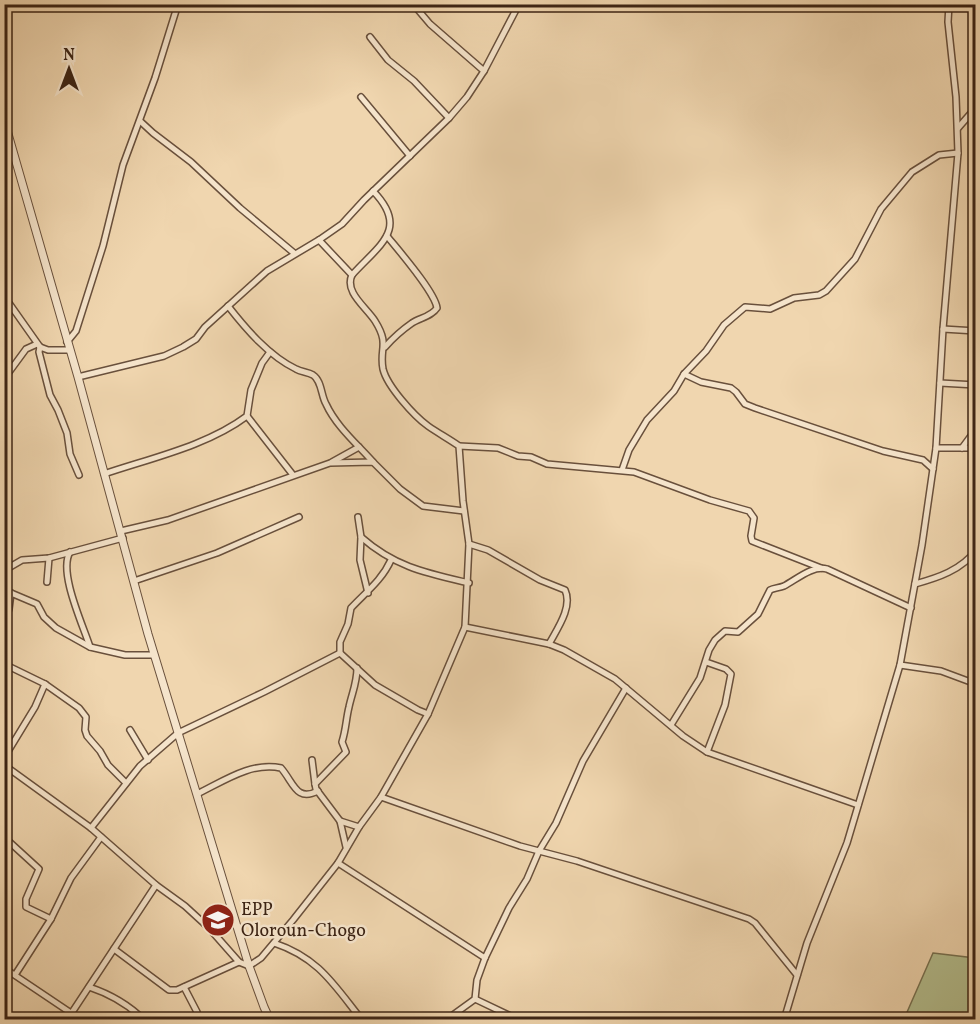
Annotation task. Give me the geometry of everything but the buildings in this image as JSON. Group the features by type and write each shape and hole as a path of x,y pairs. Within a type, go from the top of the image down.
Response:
{"street":[{"path":"67,342 76,331 103,246 123,165 140,121 178,4"},
{"path":"413,4 430,24 484,71"},
{"path":"78,377 164,356 183,348 267,271 342,224 449,118 467,97 484,71 519,4"},
{"path":"784,1020 820,909 847,843 900,665 915,584 936,448 943,329 958,153 958,128 948,22 949,4"},
{"path":"370,37 388,60 414,81 449,118"},
{"path":"361,97 410,156"},
{"path":"958,128 975,110"},
{"path":"4,120 78,377 154,656 249,966 270,1020"},
{"path":"140,121 191,162 294,254"},
{"path":"622,470 629,450 646,420 674,391 684,374 706,351 724,325 745,307 770,309 794,298 819,295 830,288 840,273 855,259 882,209 912,172 939,155 958,153"},
{"path":"373,191 385,203 392,223 387,236 349,281 351,289 375,320 384,338 383,366 386,376 403,400 426,425 459,446 498,448 547,464 644,474 710,500 749,511 754,518 752,541 911,608"},
{"path":"385,347 412,323 434,312 437,308 437,303 425,285 387,236"},
{"path":"319,240 352,275"},
{"path":"4,296 25,322 38,345 50,395 69,439 70,454 79,475"},
{"path":"228,306 248,331 270,352 296,369 314,375 333,416 359,447 400,489 423,506 464,511"},
{"path":"943,329 975,331"},
{"path":"4,379 26,349 38,345 48,350 69,350"},
{"path":"270,352 262,363 251,390 247,416 293,475"},
{"path":"684,374 707,384 731,388 745,404 754,408 883,451 923,460 933,469"},
{"path":"940,383 975,385"},
{"path":"104,474 208,437 247,416"},
{"path":"962,448 975,429"},
{"path":"249,966 261,958 274,943 338,863 359,827 381,797 428,714 465,627 469,583 469,544 459,446"},
{"path":"4,572 22,560 49,558 70,552 330,463 359,447"},
{"path":"936,448 975,448"},
{"path":"330,463 373,462"},
{"path":"134,581 217,553 299,517"},
{"path":"358,517 361,537 360,560 368,593"},
{"path":"361,537 391,560 428,573 469,583"},
{"path":"469,544 488,550 540,580 565,590 567,606 549,644"},
{"path":"915,584 951,572 975,550"},
{"path":"70,552 66,558 66,573 90,647"},
{"path":"47,582 49,558"},
{"path":"391,560 386,572 351,608 348,624 340,642 340,653 382,689 428,714"},
{"path":"671,725 700,678 709,650 721,632 738,632 758,615 770,590 786,585 820,568"},
{"path":"4,587 11,593 37,604 44,617 56,628 90,647 125,655 154,656"},
{"path":"4,624 11,593"},
{"path":"465,627 549,644 564,650 615,679 683,736 707,752 858,805"},
{"path":"91,828 140,766 178,733 340,653"},
{"path":"706,662 726,669 731,674 725,705 707,752"},
{"path":"4,664 45,684 80,708 87,720 85,730 87,735 108,765 126,783"},
{"path":"900,665 941,670 975,684"},
{"path":"315,784 346,752 342,742 348,709 356,686 357,668"},
{"path":"4,758 35,707 45,684"},
{"path":"446,1020 475,999 477,980 485,958 527,879 539,851 556,823 583,761 626,688"},
{"path":"130,730 148,760"},
{"path":"312,760 315,784 340,821 346,847"},
{"path":"4,765 91,828 156,885 185,906 209,928 239,962 249,966"},
{"path":"197,794 237,773 268,766 280,768 301,794 308,796 318,791"},
{"path":"381,797 750,920 775,946 797,975"},
{"path":"340,821 359,827"},
{"path":"4,837 39,869 26,899 26,907 51,919"},
{"path":"15,975 51,919 72,878 101,837"},
{"path":"338,863 485,958"},
{"path":"67,1020 156,885"},
{"path":"274,943 303,955 322,969 362,1020"},
{"path":"114,949 169,990 184,987 239,962"},
{"path":"4,968 71,1013"},
{"path":"89,987 109,994 135,1010 144,1020"},
{"path":"184,987 197,1012 192,1020"},
{"path":"475,999 519,1020"}],"green space":[{"path":"933,953 975,958 975,1019 904,1019"}],"place":[{"name":"EPP Oloroun-Chogo","path":"218,920"}]}
